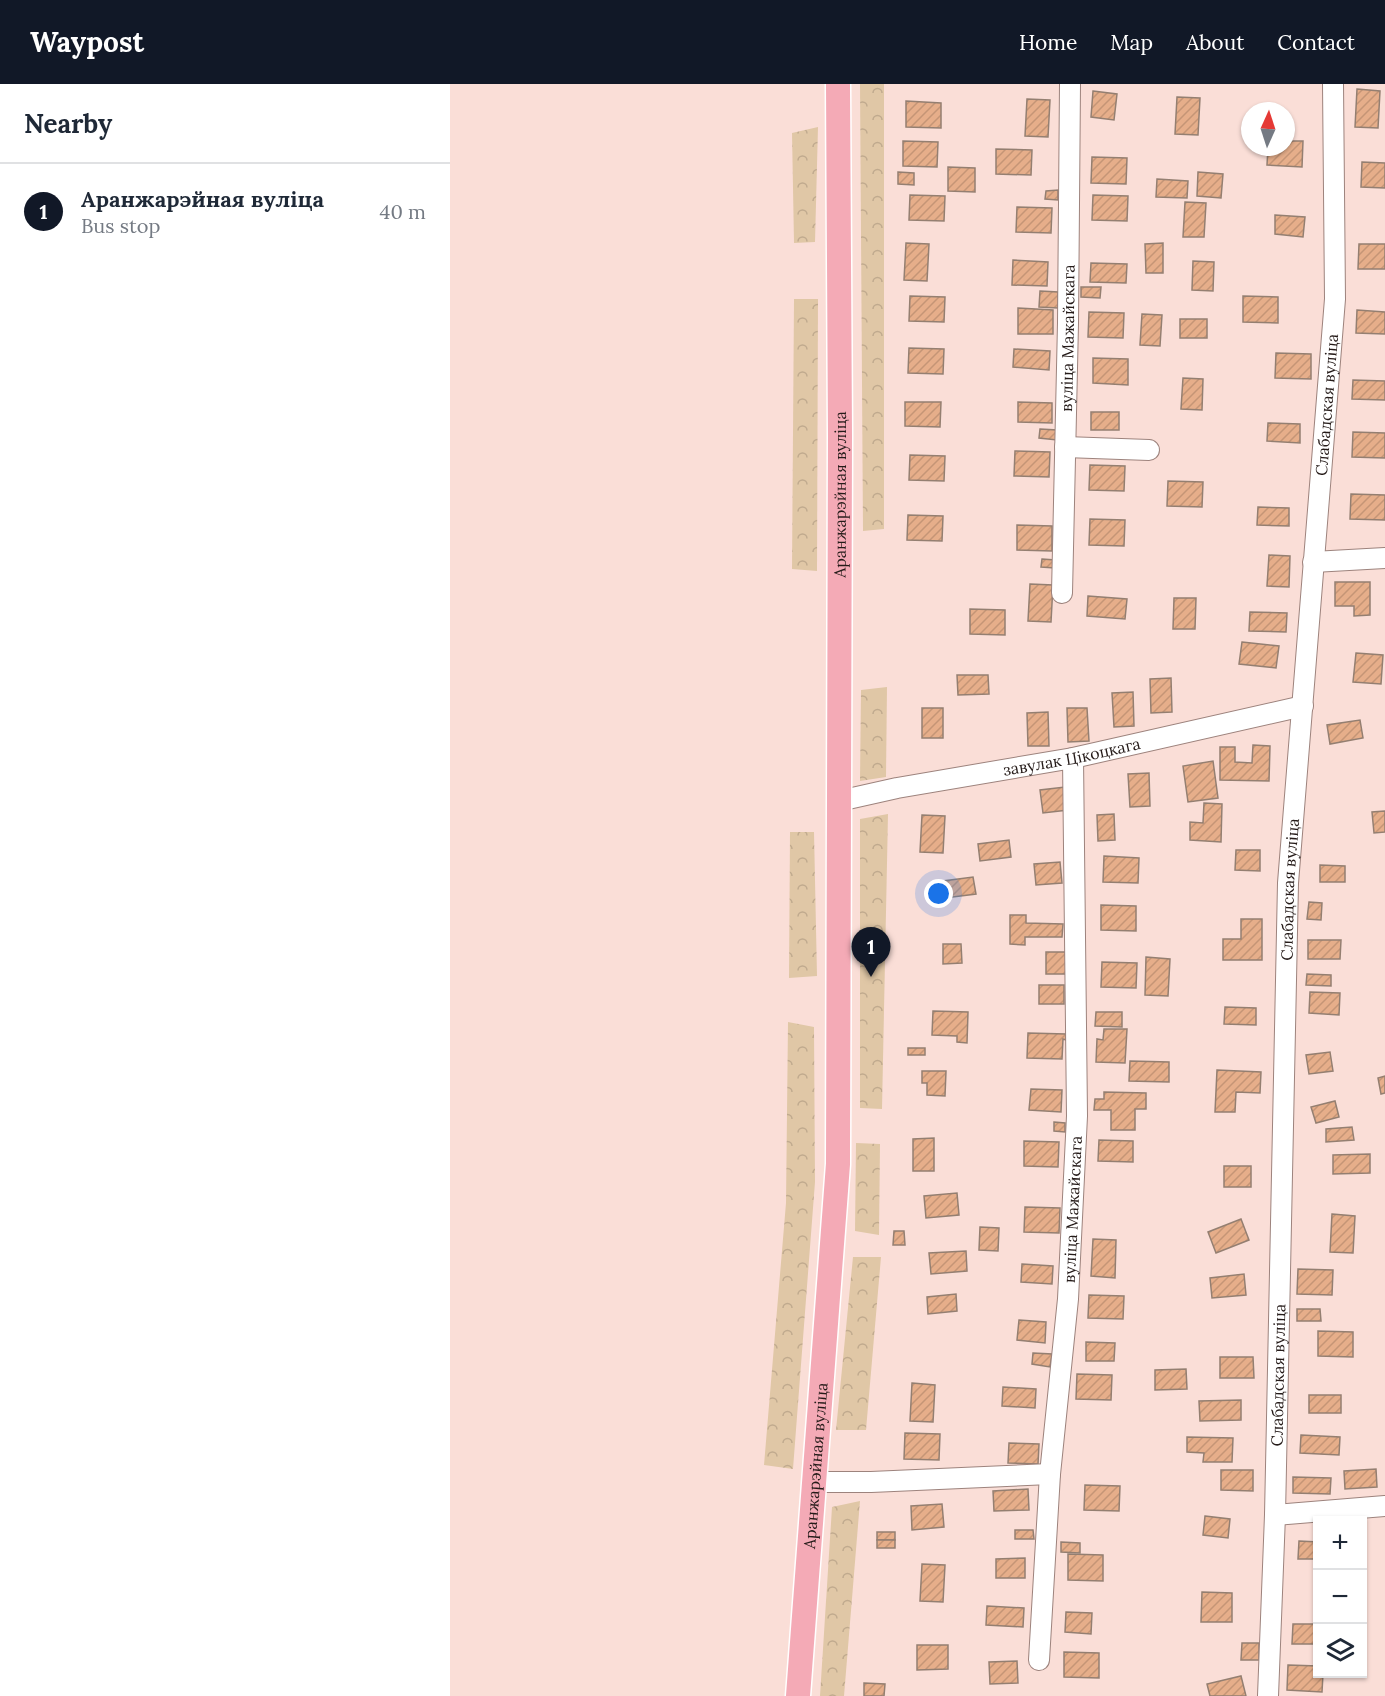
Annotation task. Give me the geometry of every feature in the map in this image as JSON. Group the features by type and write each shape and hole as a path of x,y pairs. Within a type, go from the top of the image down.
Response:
{"main road":[{"name":"Аранжарэйная вуліца","path":"798,1696 838,1164 840,424 837,84"}],"street":[{"name":"вуліца Мажайскага","path":"1062,593 1070,84"},
{"name":"Слабадская вуліца","path":"1268,1696 1275,1515 1288,882 1335,299 1333,84"},
{"path":"1065,447 1149,450"},
{"path":"1313,562 1385,558"},
{"name":"завулак Цікоцкага","path":"839,801 897,788 1073,759 1303,706"},
{"name":"вуліца Мажайскага","path":"1039,1660 1050,1474 1068,1299 1077,1116 1073,759"},
{"path":"814,1482 871,1482 1050,1474"},
{"path":"1275,1515 1385,1506"}],"green space":[{"path":"860,84 884,84 884,529 863,531"},
{"path":"818,127 815,242 794,243 792,133"},
{"path":"794,299 818,299 817,571 792,569"},
{"path":"887,687 886,777 860,781 861,690"},
{"path":"888,814 882,1109 860,1108 860,819"},
{"path":"790,832 814,832 817,976 789,978"},
{"path":"788,1022 814,1027 815,1182 793,1469 764,1465 786,1203"},
{"path":"856,1143 880,1144 879,1235 855,1231"},
{"path":"853,1257 881,1257 866,1430 836,1430"},
{"path":"860,1501 844,1696 820,1696 832,1507"}],"building":[{"path":"1357,89 1380,91 1378,128 1355,127"},
{"path":"1093,91 1117,94 1114,120 1091,117"},
{"path":"1177,97 1200,98 1198,135 1175,134"},
{"path":"1027,99 1050,100 1048,137 1025,136"},
{"path":"906,101 941,103 941,128 906,127"},
{"path":"903,141 938,142 937,167 903,166"},
{"path":"1295,141 1303,141 1302,167 1267,165 1268,156 1295,156"},
{"path":"996,149 1032,150 1031,175 996,174"},
{"path":"1092,157 1127,158 1126,184 1091,183"},
{"path":"1362,162 1385,163 1385,188 1361,187"},
{"path":"948,167 975,168 975,192 948,191"},
{"path":"898,172 914,173 914,185 898,184"},
{"path":"1198,172 1223,174 1221,198 1197,196"},
{"path":"1157,179 1188,181 1187,198 1156,197"},
{"path":"1058,190 1058,200 1045,199 1046,191"},
{"path":"910,195 945,196 944,221 909,220"},
{"path":"1093,195 1128,196 1127,221 1092,220"},
{"path":"1185,202 1206,203 1204,237 1183,237"},
{"path":"1017,207 1052,208 1051,233 1016,232"},
{"path":"1275,215 1305,217 1303,237 1275,234"},
{"path":"906,243 929,244 927,281 904,280"},
{"path":"1163,243 1163,273 1146,273 1145,244"},
{"path":"1359,244 1385,244 1385,269 1358,269"},
{"path":"1013,260 1048,262 1047,286 1012,285"},
{"path":"1193,261 1214,262 1213,291 1192,290"},
{"path":"1091,263 1127,264 1126,283 1090,282"},
{"path":"1081,287 1101,287 1100,298 1081,297"},
{"path":"1040,291 1058,292 1058,308 1039,307"},
{"path":"910,296 945,297 944,322 909,321"},
{"path":"1243,296 1278,297 1278,323 1243,322"},
{"path":"1018,308 1053,310 1053,334 1018,334"},
{"path":"1357,310 1385,312 1385,334 1356,333"},
{"path":"1089,312 1124,313 1123,338 1088,337"},
{"path":"1142,314 1162,315 1160,346 1140,345"},
{"path":"1180,319 1207,319 1207,338 1180,338"},
{"path":"909,348 944,349 943,374 908,373"},
{"path":"1014,349 1050,351 1049,370 1013,367"},
{"path":"1276,353 1311,354 1311,379 1275,378"},
{"path":"1093,358 1128,359 1128,385 1093,383"},
{"path":"1183,378 1203,379 1202,410 1181,409"},
{"path":"1353,380 1385,381 1385,400 1352,399"},
{"path":"905,402 941,402 940,427 905,426"},
{"path":"1018,402 1052,403 1052,423 1018,422"},
{"path":"1091,412 1119,412 1119,430 1091,430"},
{"path":"1268,423 1300,424 1300,443 1267,441"},
{"path":"1040,429 1057,430 1057,440 1039,438"},
{"path":"1353,432 1385,433 1385,458 1352,457"},
{"path":"1015,451 1050,452 1049,477 1014,476"},
{"path":"910,455 945,456 944,481 909,480"},
{"path":"1090,465 1125,466 1124,491 1089,490"},
{"path":"1168,481 1203,482 1202,507 1167,506"},
{"path":"1351,494 1385,495 1385,520 1350,519"},
{"path":"1258,507 1289,508 1289,526 1257,525"},
{"path":"908,515 943,516 942,541 907,540"},
{"path":"1090,519 1125,520 1124,546 1089,545"},
{"path":"1017,525 1052,526 1052,551 1017,550"},
{"path":"1269,555 1290,556 1289,587 1267,586"},
{"path":"1042,559 1055,560 1055,568 1041,567"},
{"path":"1335,582 1370,582 1370,615 1354,616 1354,606 1335,606"},
{"path":"1030,584 1053,585 1051,622 1028,621"},
{"path":"1088,596 1127,599 1125,619 1087,616"},
{"path":"1174,598 1196,598 1195,629 1173,629"},
{"path":"970,609 1005,610 1005,635 970,634"},
{"path":"1250,612 1287,613 1286,632 1249,631"},
{"path":"1242,642 1279,646 1276,668 1239,664"},
{"path":"1356,653 1383,655 1381,684 1353,682"},
{"path":"957,675 988,675 989,694 958,695"},
{"path":"1171,678 1172,712 1151,713 1150,679"},
{"path":"1133,692 1134,726 1114,727 1112,693"},
{"path":"922,708 943,708 943,738 922,738"},
{"path":"1067,708 1087,708 1089,741 1068,742"},
{"path":"1048,712 1049,746 1028,746 1027,713"},
{"path":"1360,720 1363,738 1330,744 1327,725"},
{"path":"1253,745 1270,746 1269,781 1220,780 1220,747 1235,747 1235,762 1252,763"},
{"path":"1213,761 1218,798 1188,802 1183,766"},
{"path":"1149,773 1150,806 1130,807 1128,774"},
{"path":"1065,787 1068,810 1043,813 1040,790"},
{"path":"1204,803 1222,804 1221,842 1190,840 1190,822 1203,823"},
{"path":"1385,811 1385,832 1374,833 1372,812"},
{"path":"1114,814 1115,840 1098,841 1097,815"},
{"path":"922,815 945,816 943,853 920,852"},
{"path":"1009,840 1011,857 980,861 978,844"},
{"path":"1236,850 1260,850 1260,871 1235,870"},
{"path":"1104,856 1139,858 1138,883 1103,882"},
{"path":"1060,862 1062,883 1036,885 1034,864"},
{"path":"1320,865 1345,866 1345,882 1320,882"},
{"path":"973,877 976,894 945,898 943,881"},
{"path":"1309,902 1322,903 1321,920 1307,919"},
{"path":"1101,905 1136,906 1136,931 1101,930"},
{"path":"1010,915 1026,915 1026,923 1063,924 1062,937 1025,937 1025,945 1010,944"},
{"path":"1241,919 1262,919 1262,960 1223,960 1223,939 1241,939"},
{"path":"1308,940 1341,940 1340,959 1308,959"},
{"path":"943,944 961,944 962,963 943,964"},
{"path":"1046,952 1066,952 1066,974 1046,974"},
{"path":"1146,957 1170,959 1168,996 1145,995"},
{"path":"1102,962 1137,963 1136,988 1101,987"},
{"path":"1307,974 1331,975 1331,986 1306,985"},
{"path":"1039,985 1064,985 1064,1004 1039,1004"},
{"path":"1310,992 1340,993 1339,1015 1309,1013"},
{"path":"1225,1007 1256,1008 1256,1025 1224,1024"},
{"path":"933,1011 968,1012 967,1043 957,1042 957,1036 932,1035"},
{"path":"1096,1012 1122,1012 1122,1027 1095,1026"},
{"path":"1104,1029 1127,1029 1125,1063 1096,1062 1097,1039 1103,1040"},
{"path":"1028,1033 1066,1034 1066,1040 1063,1039 1062,1059 1027,1058"},
{"path":"908,1048 925,1048 925,1055 908,1055"},
{"path":"1330,1052 1333,1071 1309,1074 1306,1055"},
{"path":"1130,1061 1169,1062 1169,1082 1129,1081"},
{"path":"1217,1070 1261,1072 1260,1093 1236,1092 1235,1112 1215,1112"},
{"path":"922,1071 946,1071 945,1096 927,1095 927,1083 922,1083"},
{"path":"1385,1076 1385,1093 1381,1094 1378,1078"},
{"path":"1031,1089 1062,1090 1061,1112 1029,1110"},
{"path":"1104,1092 1146,1093 1146,1109 1135,1109 1135,1130 1111,1130 1111,1110 1094,1110 1095,1099 1104,1099"},
{"path":"1335,1101 1339,1117 1316,1123 1311,1107"},
{"path":"1054,1122 1065,1123 1065,1132 1054,1131"},
{"path":"1352,1127 1354,1140 1326,1142 1326,1129"},
{"path":"934,1138 934,1171 913,1171 913,1139"},
{"path":"1099,1140 1133,1141 1133,1162 1098,1161"},
{"path":"1024,1141 1059,1142 1058,1167 1024,1166"},
{"path":"1370,1154 1370,1173 1333,1174 1333,1155"},
{"path":"1224,1166 1251,1166 1251,1187 1224,1187"},
{"path":"957,1193 959,1215 926,1218 924,1196"},
{"path":"1025,1207 1060,1208 1059,1233 1024,1232"},
{"path":"1332,1214 1355,1216 1353,1253 1330,1252"},
{"path":"1241,1219 1249,1240 1216,1253 1208,1232"},
{"path":"980,1227 999,1228 998,1251 979,1250"},
{"path":"894,1231 904,1231 905,1245 893,1245"},
{"path":"1093,1239 1116,1240 1115,1278 1091,1276"},
{"path":"966,1251 967,1271 931,1274 929,1253"},
{"path":"1022,1264 1053,1266 1052,1284 1021,1282"},
{"path":"1298,1269 1333,1270 1332,1295 1297,1294"},
{"path":"1244,1274 1246,1295 1212,1298 1210,1278"},
{"path":"956,1294 957,1311 928,1314 927,1297"},
{"path":"1089,1295 1124,1296 1123,1319 1088,1318"},
{"path":"1297,1309 1320,1309 1321,1321 1297,1321"},
{"path":"1019,1320 1046,1322 1045,1343 1017,1340"},
{"path":"1318,1331 1353,1332 1353,1357 1318,1356"},
{"path":"1086,1342 1115,1343 1114,1361 1086,1361"},
{"path":"1033,1353 1052,1354 1050,1367 1032,1364"},
{"path":"1220,1357 1253,1357 1254,1378 1220,1378"},
{"path":"1186,1369 1187,1389 1155,1390 1155,1370"},
{"path":"1077,1374 1112,1375 1111,1400 1076,1399"},
{"path":"912,1383 935,1385 933,1422 910,1421"},
{"path":"1003,1387 1036,1389 1035,1408 1002,1406"},
{"path":"1309,1395 1341,1395 1341,1413 1309,1413"},
{"path":"1241,1400 1241,1420 1200,1421 1199,1401"},
{"path":"905,1433 940,1434 939,1460 904,1459"},
{"path":"1301,1435 1340,1437 1339,1455 1300,1453"},
{"path":"1187,1437 1233,1438 1232,1462 1203,1462 1204,1453 1187,1452"},
{"path":"1009,1443 1039,1444 1038,1464 1008,1463"},
{"path":"1376,1469 1377,1487 1345,1489 1344,1471"},
{"path":"1221,1470 1253,1470 1253,1491 1221,1490"},
{"path":"1293,1477 1331,1478 1330,1494 1293,1493"},
{"path":"1085,1485 1120,1486 1119,1511 1084,1510"},
{"path":"1028,1489 1029,1510 994,1511 993,1491"},
{"path":"942,1504 944,1527 912,1530 911,1506"},
{"path":"1205,1516 1230,1519 1228,1538 1203,1535"},
{"path":"1015,1530 1033,1530 1034,1539 1015,1539"},
{"path":"877,1532 895,1532 895,1540 877,1540"},
{"path":"877,1540 895,1540 895,1548 877,1548"},
{"path":"1299,1541 1313,1542 1313,1559 1298,1559"},
{"path":"1061,1542 1080,1543 1080,1553 1061,1552"},
{"path":"1068,1554 1103,1555 1103,1581 1068,1580"},
{"path":"1025,1558 1025,1578 996,1578 996,1559"},
{"path":"922,1564 945,1565 943,1602 920,1601"},
{"path":"1202,1592 1232,1593 1232,1622 1201,1622"},
{"path":"987,1606 1024,1608 1023,1627 986,1625"},
{"path":"1066,1612 1092,1613 1091,1634 1065,1632"},
{"path":"1293,1624 1313,1624 1313,1644 1292,1644"},
{"path":"1242,1643 1259,1643 1259,1660 1241,1660"},
{"path":"917,1645 948,1645 948,1669 917,1670"},
{"path":"1064,1652 1099,1653 1099,1678 1064,1677"},
{"path":"1017,1661 1018,1683 990,1684 989,1662"},
{"path":"1288,1665 1313,1666 1313,1678 1323,1678 1322,1692 1287,1690"},
{"path":"1241,1676 1246,1696 1210,1696 1207,1684"},
{"path":"864,1683 885,1684 884,1696 864,1696"}],"place":[{"name":"Аранжарэйная вуліца","path":"871,977"}]}
